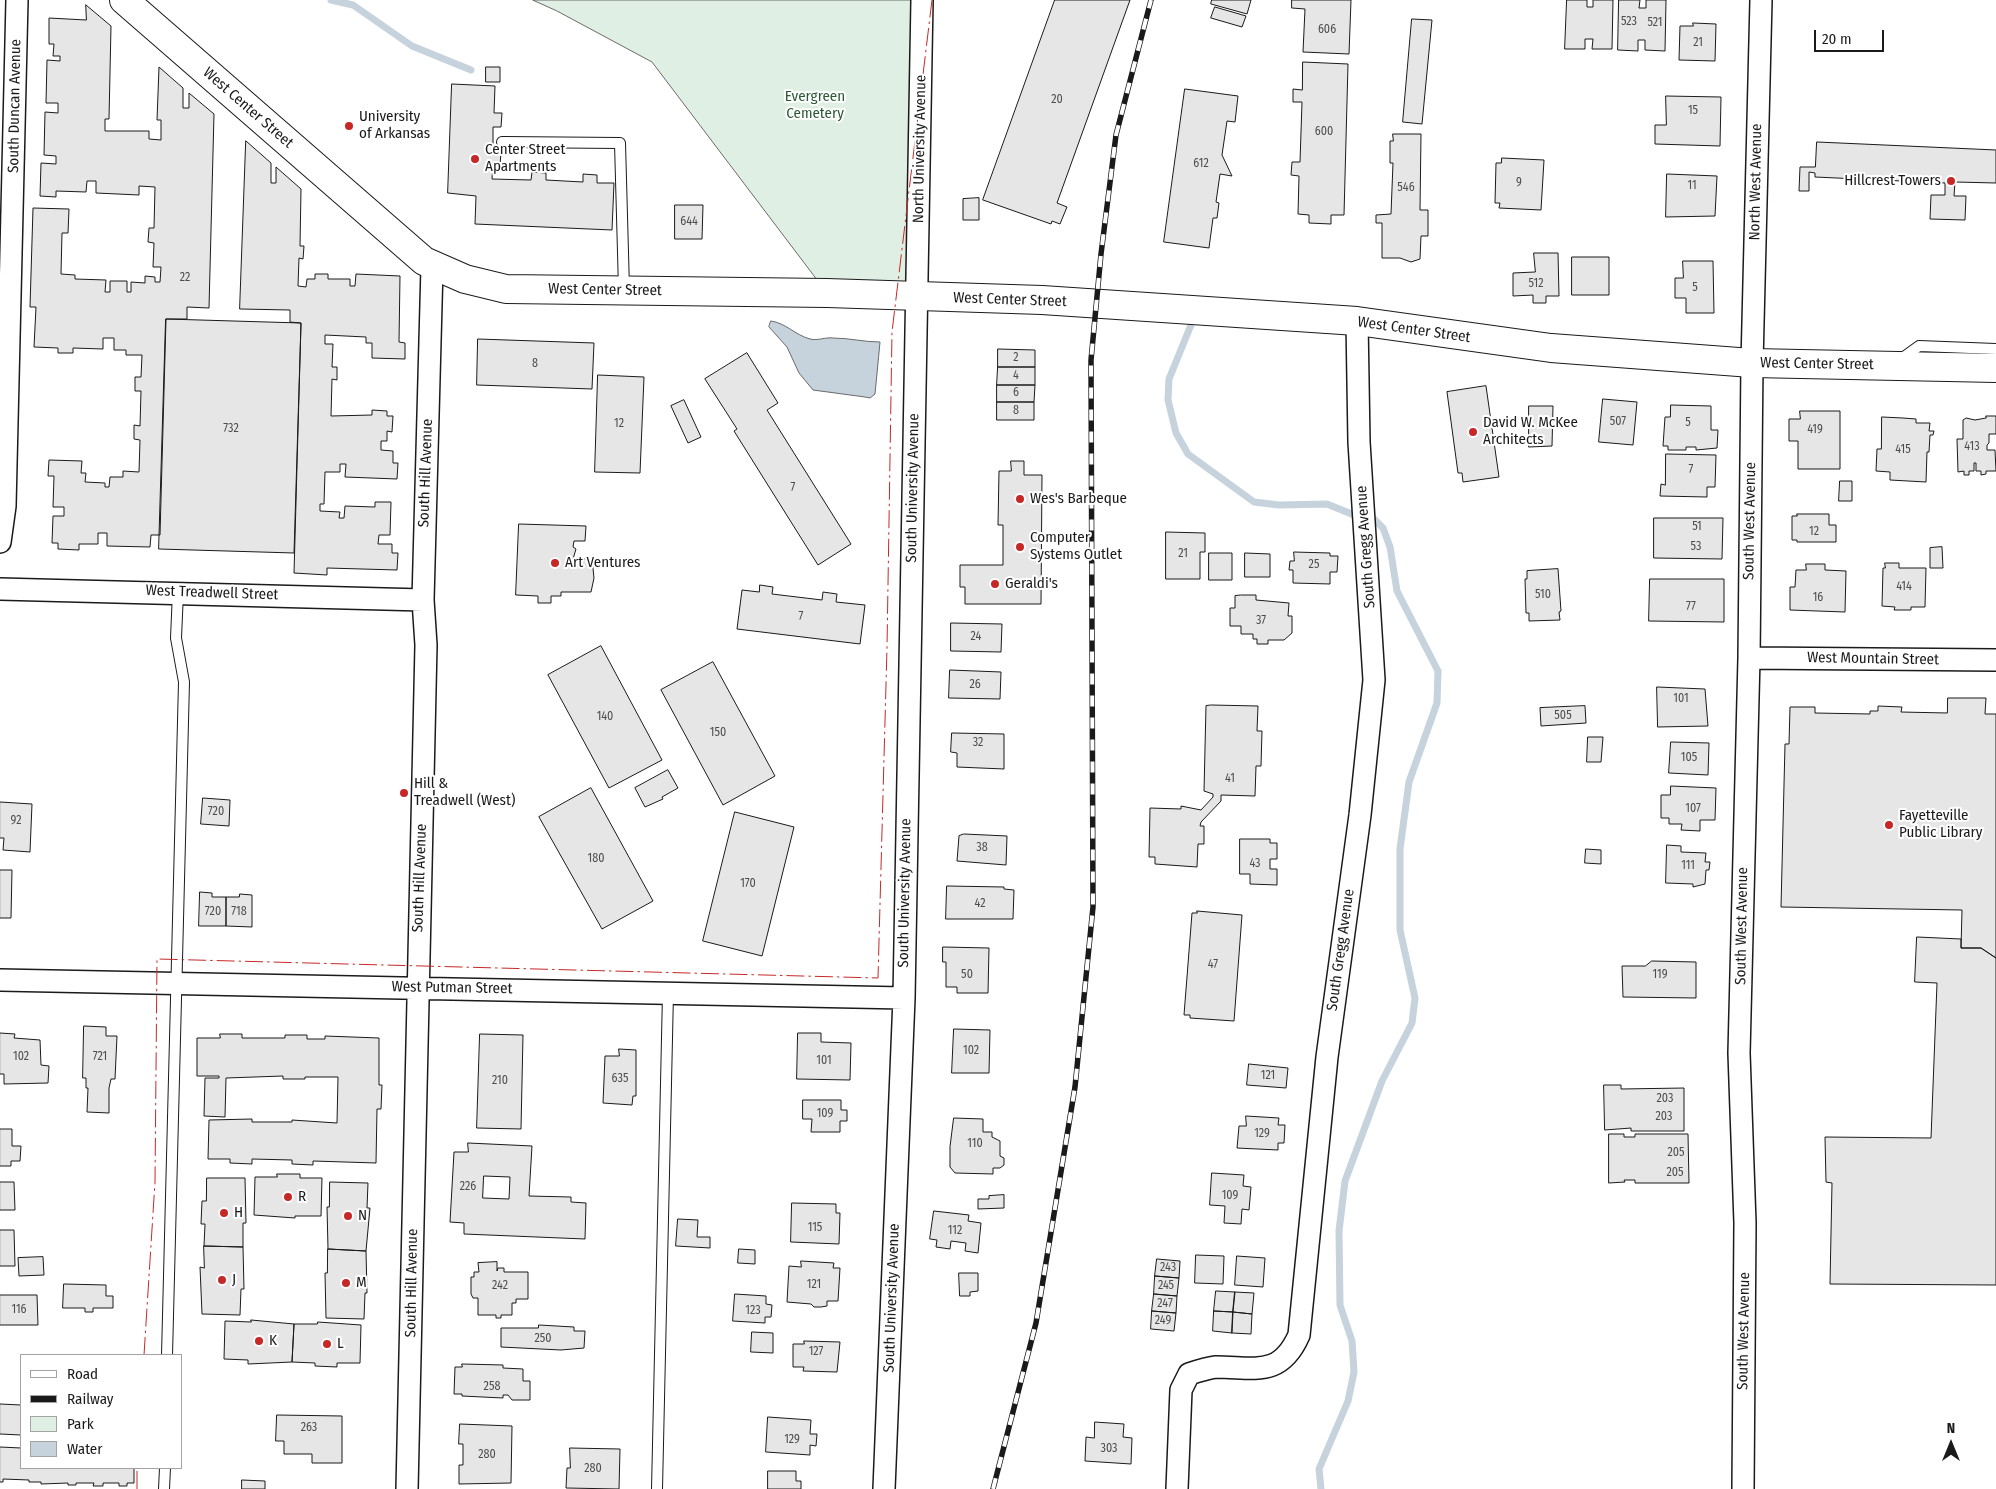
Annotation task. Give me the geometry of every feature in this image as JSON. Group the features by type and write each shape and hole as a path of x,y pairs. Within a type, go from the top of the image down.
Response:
{"street":[{"name":"South Duncan Avenue","path":"0,542 5,506 17,0"},
{"name":"West Center Street","path":"124,0 432,267 465,279 506,289 827,293 1042,300 1357,321 1551,348 1752,363 1996,368"},
{"name":"North University Avenue","path":"917,297 922,0"},
{"name":"North West Avenue","path":"1752,363 1761,0"},
{"name":"South Hill Avenue","path":"407,1489 426,655 423,600 432,267"},
{"name":"South University Avenue","path":"884,1489 904,998 917,297"},
{"name":"South Gregg Avenue","path":"1177,1489 1181,1390 1189,1374 1214,1367 1258,1369 1274,1364 1292,1352 1299,1335 1326,1066 1360,816 1374,680 1359,442 1357,321"},
{"name":"South West Avenue","path":"1743,1489 1745,1223 1739,1053 1749,658 1752,363"},
{"name":"West Treadwell Street","path":"0,589 178,592 423,600"},
{"name":"West Mountain Street","path":"1749,658 1996,660"},
{"name":"West Putman Street","path":"0,980 904,998"}],"lane":[{"path":"502,142 620,143 624,290"},
{"path":"1892,366 1919,346 1996,349"},
{"path":"167,1354 184,682 176,638 178,592"},
{"path":"657,1489 668,993"},
{"path":"164,1489 165,1469"}],"green space":[{"name":"Evergreen Cemetery","path":"533,0 922,0 917,297 827,293 652,62"}],"water":[{"path":"771,321 810,339 839,338 880,342 875,394 870,398 813,390 799,373 787,347 769,327"}],"building":[{"path":"1055,0 1130,0 1057,203 1067,207 1060,224 1052,221 1051,224 983,200"},
{"path":"1212,0 1251,0 1247,14 1211,4"},
{"path":"1292,0 1351,0 1349,54 1303,52 1305,9 1292,8"},
{"path":"1567,0 1587,0 1587,7 1593,7 1593,0 1613,0 1612,49 1592,49 1593,39 1585,39 1585,49 1565,49"},
{"path":"1619,0 1640,0 1639,8 1646,8 1646,0 1666,0 1665,51 1645,50 1645,40 1638,40 1638,51 1618,50"},
{"path":"86,5 111,26 109,119 105,119 105,131 149,131 149,139 161,140 161,120 157,120 159,67 183,88 183,108 189,108 189,93 214,114 209,308 187,307 187,319 166,319 160,535 151,535 150,547 107,546 107,533 98,533 98,544 79,544 79,550 58,549 58,543 52,543 53,516 64,516 64,507 53,507 54,476 48,476 49,460 82,461 81,473 86,473 85,482 105,483 105,487 109,487 110,477 123,477 123,471 139,472 140,440 134,439 134,425 140,426 141,391 135,391 135,377 141,377 142,355 126,355 126,350 114,350 114,338 103,338 103,349 73,348 73,353 58,353 58,348 34,347 36,307 30,307 33,208 69,209 68,233 62,233 61,274 75,275 75,279 106,280 105,292 110,292 110,281 127,281 127,292 131,292 131,282 145,283 145,276 155,277 155,282 160,282 161,267 153,267 154,243 148,242 149,228 154,228 155,187 139,186 139,195 96,193 96,181 87,181 86,192 56,191 56,197 40,196 41,163 56,164 56,156 44,155 45,112 58,113 58,103 46,103 47,60 60,61 60,56 53,56 54,44 49,44 49,18 86,20"},
{"path":"1215,7 1246,16 1242,27 1211,18"},
{"path":"1412,19 1432,20 1422,124 1403,122"},
{"path":"1693,23 1716,24 1715,61 1679,60 1680,26 1693,26"},
{"path":"1303,62 1348,64 1344,215 1331,215 1331,224 1309,223 1309,215 1298,214 1299,176 1291,175 1292,162 1300,162 1302,102 1293,102 1293,89 1302,90"},
{"path":"486,67 500,67 500,82 486,82"},
{"name":"Center Street Apartments","path":"452,84 495,86 494,113 502,113 501,127 493,127 493,151 501,152 500,166 493,165 492,179 531,180 532,172 546,173 546,180 583,182 583,174 597,175 597,183 614,183 612,230 475,224 476,196 448,193"},
{"path":"1185,89 1238,96 1235,122 1227,121 1222,155 1232,176 1220,174 1216,202 1219,203 1217,218 1213,218 1209,248 1164,242"},
{"path":"1666,96 1721,97 1720,146 1655,144 1655,125 1666,125"},
{"path":"1393,134 1421,134 1420,210 1428,210 1428,236 1421,236 1420,259 1411,262 1400,258 1382,258 1382,223 1376,223 1376,215 1391,214 1393,163 1390,163 1390,141 1393,141"},
{"path":"246,141 271,163 271,183 276,183 276,167 301,189 300,246 304,246 303,259 299,258 298,286 306,287 307,279 315,279 315,274 328,274 328,279 350,279 350,286 355,286 356,274 400,276 399,342 405,343 405,359 372,358 372,343 366,343 366,337 325,335 325,344 333,344 332,367 337,367 337,380 332,379 331,416 372,415 372,410 387,411 387,416 393,416 392,432 387,431 387,441 381,441 381,450 393,451 393,463 398,463 397,479 345,477 346,464 340,464 340,472 325,472 324,504 320,504 320,511 340,512 339,518 344,518 345,506 375,507 375,502 391,502 390,535 379,535 378,544 392,544 392,553 398,553 397,570 327,568 327,575 294,573 301,323 290,322 290,310 240,309"},
{"name":"Hillcrest Towers","path":"1817,142 1996,150 1996,183 1955,182 1954,196 1966,196 1965,220 1930,219 1931,195 1945,195 1945,183 1815,177 1815,173 1809,172 1809,191 1799,191 1800,167 1815,167"},
{"path":"1502,158 1544,160 1541,210 1499,208 1500,203 1495,203 1496,163 1501,163"},
{"path":"1667,174 1717,176 1715,216 1666,217"},
{"path":"979,198 979,220 963,220 963,199"},
{"path":"675,205 703,205 702,239 675,239"},
{"path":"1534,253 1558,253 1559,296 1546,296 1546,303 1533,303 1533,295 1513,296 1513,273 1535,272"},
{"path":"1572,257 1609,257 1609,295 1572,295"},
{"path":"1683,261 1713,261 1714,313 1686,313 1686,298 1675,298 1675,278 1683,278"},
{"path":"166,319 301,323 294,553 159,549"},
{"path":"478,339 594,343 592,389 477,385"},
{"path":"998,349 1035,350 1035,367 998,367"},
{"path":"747,353 778,403 767,410 851,544 818,565 734,431 737,429 705,379"},
{"path":"998,367 1035,367 1035,385 997,385"},
{"path":"598,375 644,377 640,473 595,472"},
{"path":"997,385 1035,385 1034,402 997,402"},
{"name":"David W. McKee Architects","path":"1486,386 1499,477 1463,482 1462,473 1458,473 1447,392"},
{"path":"1603,399 1637,402 1633,445 1599,442"},
{"path":"684,400 701,437 688,443 671,406"},
{"path":"997,402 1034,402 1034,420 997,420"},
{"path":"1671,405 1711,406 1711,430 1718,430 1717,448 1696,450 1696,447 1686,447 1686,450 1668,450 1668,446 1663,446 1665,417 1670,417"},
{"path":"1529,406 1553,406 1552,446 1529,447"},
{"path":"1800,411 1840,411 1840,469 1798,469 1798,441 1789,441 1789,419 1800,419"},
{"path":"1986,416 1996,416 1996,434 1989,434 1987,450 1995,450 1996,471 1986,471 1986,474 1981,475 1981,471 1976,471 1976,463 1974,463 1974,471 1969,471 1969,475 1964,475 1964,471 1958,472 1957,439 1963,439 1963,420 1966,418 1975,420 1986,418"},
{"path":"1882,417 1916,419 1916,423 1930,423 1929,431 1934,431 1933,435 1930,435 1929,452 1927,452 1926,482 1890,480 1890,472 1876,471 1877,449 1881,449"},
{"path":"1666,454 1716,455 1715,487 1707,487 1707,497 1660,496 1661,484 1665,485"},
{"path":"1011,461 1024,461 1024,475 1042,475 1041,604 965,604 965,587 960,587 960,565 1003,565 1003,525 998,525 999,471 1011,471"},
{"path":"1840,481 1852,481 1852,501 1839,501"},
{"path":"1797,514 1829,514 1829,525 1836,525 1836,542 1797,542 1797,540 1792,540 1792,516 1797,516"},
{"path":"1654,518 1723,518 1722,559 1654,558"},
{"name":"Art Ventures","path":"519,524 586,526 585,541 574,541 573,547 576,549 573,559 592,559 594,578 591,592 561,592 561,596 551,596 551,603 538,603 538,596 516,595"},
{"path":"1166,532 1205,533 1205,552 1200,552 1200,579 1166,579"},
{"path":"1942,547 1943,568 1930,568 1930,548"},
{"path":"1294,552 1330,553 1330,556 1338,556 1337,572 1330,572 1330,584 1293,583 1293,570 1289,570 1290,561 1294,561"},
{"path":"1209,553 1232,553 1232,580 1209,580"},
{"path":"1245,553 1270,554 1270,577 1245,577"},
{"path":"1885,563 1899,563 1899,568 1926,568 1925,607 1911,607 1911,610 1894,610 1895,607 1882,606 1883,568 1885,568"},
{"path":"1806,564 1825,564 1825,570 1846,571 1845,612 1790,610 1790,587 1795,587 1796,570 1806,570"},
{"path":"1558,569 1560,620 1529,621 1529,613 1526,613 1525,579 1527,579 1527,571"},
{"path":"1650,579 1724,579 1724,622 1649,621"},
{"path":"760,585 773,587 772,594 822,600 823,592 837,594 836,602 865,605 860,644 737,629 742,590 759,592"},
{"path":"1256,595 1256,600 1289,603 1288,616 1292,616 1292,633 1284,640 1268,640 1268,644 1257,644 1257,639 1253,639 1253,634 1241,634 1241,626 1230,626 1230,608 1235,608 1235,596"},
{"path":"951,623 1002,624 1001,652 951,651"},
{"path":"601,646 662,760 609,788 548,675"},
{"path":"713,662 775,776 723,805 661,690"},
{"path":"950,670 1001,672 1000,699 949,698"},
{"path":"1657,687 1705,689 1708,726 1658,727"},
{"name":"Fayetteville Public Library","path":"1948,698 1986,698 1985,714 1996,714 1996,958 1981,948 1961,948 1962,910 1781,907 1785,744 1789,744 1790,707 1815,707 1815,713 1870,714 1870,711 1878,711 1878,706 1902,707 1901,712 1947,713"},
{"path":"1206,706 1258,706 1257,731 1262,731 1261,766 1256,766 1255,796 1221,795 1221,801 1201,822 1200,826 1204,826 1204,844 1198,844 1197,867 1155,864 1155,857 1149,857 1150,808 1181,809 1181,806 1201,810 1213,797 1213,794 1204,791"},
{"path":"1585,706 1586,723 1541,726 1540,708"},
{"path":"952,733 1004,734 1004,769 957,767 957,753 951,752"},
{"path":"1588,737 1603,737 1601,762 1587,762"},
{"path":"1671,742 1709,743 1708,775 1669,773"},
{"path":"668,770 678,788 662,797 663,799 645,807 635,788"},
{"path":"1671,786 1716,788 1715,820 1700,820 1700,831 1681,830 1682,824 1669,824 1669,818 1661,818 1661,795 1670,795"},
{"path":"591,788 653,901 602,929 539,817"},
{"path":"203,798 230,800 229,826 201,824"},
{"path":"0,802 32,804 30,852 3,850 4,838 0,838"},
{"path":"735,812 794,827 762,956 703,941"},
{"path":"964,834 1007,836 1006,865 957,861 959,836"},
{"path":"1240,839 1270,839 1270,843 1277,843 1277,859 1270,859 1270,869 1277,869 1277,885 1250,884 1250,874 1240,874"},
{"path":"1667,845 1681,846 1681,852 1706,853 1705,862 1710,862 1709,870 1706,870 1705,884 1693,887 1693,884 1666,883"},
{"path":"1586,849 1601,850 1601,864 1585,863"},
{"path":"0,870 12,870 11,918 0,918"},
{"path":"947,886 1004,887 1004,889 1014,890 1013,919 946,919"},
{"path":"200,892 212,893 212,897 226,897 226,926 199,926"},
{"path":"240,894 252,895 252,927 226,926 226,897 239,897"},
{"path":"1197,911 1242,915 1234,1021 1190,1018 1190,1015 1184,1015 1192,913 1197,913"},
{"path":"1917,937 1961,939 1961,948 1981,948 1996,958 1996,1285 1830,1284 1832,1183 1826,1182 1825,1137 1931,1138 1937,983 1915,982"},
{"path":"943,947 989,948 988,993 957,993 957,987 946,987 946,962 943,962"},
{"path":"1652,961 1696,962 1696,998 1623,997 1622,966 1645,966"},
{"path":"84,1026 106,1027 106,1036 117,1036 115,1079 111,1079 109,1088 109,1113 87,1112 88,1088 86,1088 86,1078 83,1078"},
{"path":"954,1029 990,1030 989,1073 952,1073"},
{"path":"0,1033 15,1034 14,1038 40,1040 41,1065 49,1066 48,1083 4,1084 4,1074 0,1074"},
{"path":"798,1033 821,1033 821,1042 851,1043 850,1080 797,1079"},
{"path":"220,1034 242,1034 242,1038 285,1038 285,1035 307,1035 307,1039 325,1039 325,1036 379,1038 379,1085 382,1085 381,1109 377,1109 376,1163 313,1161 313,1165 292,1164 292,1160 252,1159 252,1164 230,1163 230,1159 208,1159 209,1120 252,1119 252,1122 292,1122 292,1120 337,1123 338,1077 305,1077 305,1079 283,1079 283,1076 226,1078 225,1117 204,1116 205,1078 219,1078 219,1076 197,1076 197,1038 220,1038"},
{"path":"480,1034 523,1035 521,1129 477,1128"},
{"path":"619,1049 636,1050 636,1096 633,1096 632,1105 603,1103 605,1056 619,1056"},
{"path":"1249,1064 1288,1068 1286,1088 1247,1085"},
{"path":"1604,1085 1621,1085 1621,1089 1684,1088 1684,1131 1631,1131 1631,1128 1605,1130"},
{"path":"803,1100 841,1100 841,1110 847,1110 847,1121 840,1121 840,1132 811,1132 812,1119 803,1119"},
{"path":"1246,1116 1279,1118 1278,1125 1285,1125 1284,1143 1278,1143 1278,1150 1237,1148 1239,1126 1246,1126"},
{"path":"954,1118 983,1119 983,1132 992,1132 992,1137 1000,1141 1000,1156 1004,1158 1004,1165 1000,1168 993,1168 993,1174 955,1173 950,1167 950,1147"},
{"path":"0,1129 12,1129 12,1146 21,1146 20,1161 11,1161 11,1166 0,1166"},
{"path":"1609,1134 1624,1134 1624,1137 1635,1137 1635,1134 1688,1134 1689,1183 1635,1183 1635,1180 1624,1180 1625,1182 1609,1183"},
{"path":"468,1143 532,1146 529,1196 571,1197 571,1202 586,1203 585,1239 464,1234 464,1223 450,1222 454,1152 468,1152","holes":["484,1176 510,1177 509,1199 483,1198"]},
{"path":"1212,1173 1244,1175 1243,1186 1251,1187 1249,1210 1242,1209 1241,1224 1224,1223 1225,1206 1210,1205"},
{"name":"R","path":"277,1174 300,1174 300,1178 322,1178 321,1216 295,1216 295,1218 254,1215 255,1177 277,1177"},
{"name":"H","path":"207,1178 245,1178 246,1223 243,1223 243,1247 204,1246 205,1224 201,1224 202,1201 206,1201"},
{"path":"0,1182 14,1182 15,1210 0,1210"},
{"name":"N","path":"330,1182 368,1183 367,1208 370,1208 366,1251 328,1249 327,1207 329,1207"},
{"path":"1004,1195 1004,1208 978,1209 978,1199 989,1199 989,1196"},
{"path":"792,1203 836,1204 836,1213 840,1213 839,1244 791,1242"},
{"path":"934,1211 969,1215 968,1221 981,1223 978,1253 965,1251 966,1243 951,1241 950,1249 936,1247 937,1240 930,1239"},
{"path":"678,1219 698,1220 697,1237 710,1237 710,1248 676,1246"},
{"path":"0,1230 14,1230 15,1266 0,1266"},
{"name":"J","path":"204,1246 243,1247 244,1289 241,1289 240,1315 202,1314 200,1267 204,1268"},
{"name":"M","path":"328,1249 366,1251 367,1293 365,1293 364,1319 326,1318 325,1273 327,1273"},
{"path":"739,1249 755,1250 755,1264 738,1263"},
{"path":"1196,1255 1224,1256 1223,1284 1195,1283"},
{"path":"1237,1256 1265,1258 1263,1287 1235,1285"},
{"path":"43,1257 44,1275 19,1276 18,1258"},
{"path":"1157,1259 1180,1261 1179,1278 1155,1276"},
{"path":"801,1261 834,1263 833,1268 840,1268 838,1301 827,1301 827,1306 821,1307 814,1307 811,1304 787,1302 789,1266 801,1267"},
{"path":"497,1262 497,1271 498,1268 504,1268 504,1272 528,1272 528,1299 516,1299 516,1303 512,1303 512,1315 501,1315 501,1318 496,1318 496,1315 478,1315 478,1298 473,1298 471,1294 471,1277 474,1277 474,1272 479,1272 478,1263"},
{"path":"959,1273 978,1273 978,1291 970,1292 970,1296 960,1296"},
{"path":"1155,1276 1179,1278 1177,1296 1154,1294"},
{"path":"64,1284 106,1285 106,1296 113,1296 113,1308 93,1308 93,1312 85,1312 85,1308 63,1308"},
{"path":"1216,1291 1235,1292 1233,1312 1214,1311"},
{"path":"1235,1292 1254,1293 1252,1314 1233,1312"},
{"path":"735,1294 766,1296 766,1304 772,1305 771,1317 765,1317 765,1323 733,1321"},
{"path":"1154,1294 1177,1296 1176,1313 1152,1311"},
{"path":"0,1295 37,1295 38,1325 0,1325"},
{"path":"1152,1311 1176,1313 1174,1331 1151,1329"},
{"path":"1214,1311 1233,1312 1232,1333 1213,1331"},
{"path":"1233,1312 1252,1314 1251,1334 1232,1333"},
{"name":"K","path":"251,1320 294,1324 292,1362 248,1364 248,1360 224,1359 225,1321 251,1322"},
{"name":"L","path":"318,1322 361,1325 360,1363 337,1363 337,1367 315,1366 315,1363 292,1362 294,1324 317,1324"},
{"path":"539,1325 574,1327 574,1331 585,1331 584,1348 561,1350 501,1347 501,1328 538,1328"},
{"path":"752,1332 773,1333 773,1353 751,1352"},
{"path":"804,1341 840,1342 837,1372 803,1371 804,1367 793,1367 793,1344 804,1344"},
{"path":"462,1364 503,1365 503,1368 523,1369 523,1381 530,1381 530,1400 512,1400 508,1395 503,1395 503,1398 454,1394 455,1367 462,1367"},
{"path":"0,1404 20,1405 20,1435 0,1434"},
{"path":"277,1415 342,1416 342,1463 312,1463 312,1454 284,1454 284,1441 276,1441"},
{"path":"768,1417 811,1420 810,1434 817,1434 816,1446 810,1445 810,1455 766,1452"},
{"path":"1095,1422 1124,1424 1123,1437 1132,1438 1131,1464 1085,1461 1086,1437 1094,1438"},
{"path":"460,1424 512,1426 511,1483 459,1484 459,1465 463,1465 463,1444 459,1444"},
{"path":"0,1447 20,1448 20,1469 134,1469 134,1483 127,1483 127,1486 119,1486 119,1483 103,1483 103,1486 93,1486 94,1483 76,1483 76,1485 68,1485 68,1483 41,1484 41,1482 29,1482 29,1480 3,1479 3,1482 0,1482"},
{"path":"570,1448 620,1449 619,1489 566,1488 567,1468 570,1468"},
{"path":"768,1471 796,1471 796,1481 801,1481 801,1489 768,1489"},
{"path":"242,1480 265,1481 265,1489 242,1489"}],"waterway":[{"path":"331,0 353,5 412,46 471,70"},
{"path":"1191,325 1169,379 1168,400 1176,433 1188,454 1254,502 1279,505 1327,504 1354,515"},
{"path":"1321,1489 1319,1469 1348,1401 1354,1372 1352,1341 1340,1305 1339,1231 1345,1181 1382,1081 1412,1023 1415,998 1400,930 1400,849 1409,782 1437,703 1438,671 1397,591 1390,547 1383,528 1374,519"}],"railway":[{"path":"993,1489 1036,1323 1075,1087 1093,907 1091,360 1101,254 1116,135 1151,0"}],"power":[{"path":"144,1354 155,1182 157,959 878,978 887,648 892,332 932,0"},
{"path":"137,1469 137,1489"}],"place":[{"name":"University of Arkansas","path":"349,126"},
{"name":"Center Street Apartments","path":"475,159"},
{"name":"Hillcrest Towers","path":"1951,181"},
{"name":"David W. McKee Architects","path":"1473,432"},
{"name":"Wes's Barbeque","path":"1020,499"},
{"name":"Computer Systems Outlet","path":"1020,547"},
{"name":"Art Ventures","path":"555,563"},
{"name":"Geraldi's","path":"995,584"},
{"name":"Hill & Treadwell (West)","path":"404,793"},
{"name":"Fayetteville Public Library","path":"1889,825"},
{"name":"R","path":"288,1197"},
{"name":"H","path":"224,1213"},
{"name":"N","path":"348,1216"},
{"name":"J","path":"222,1280"},
{"name":"M","path":"346,1283"},
{"name":"K","path":"259,1341"},
{"name":"L","path":"327,1344"}]}
